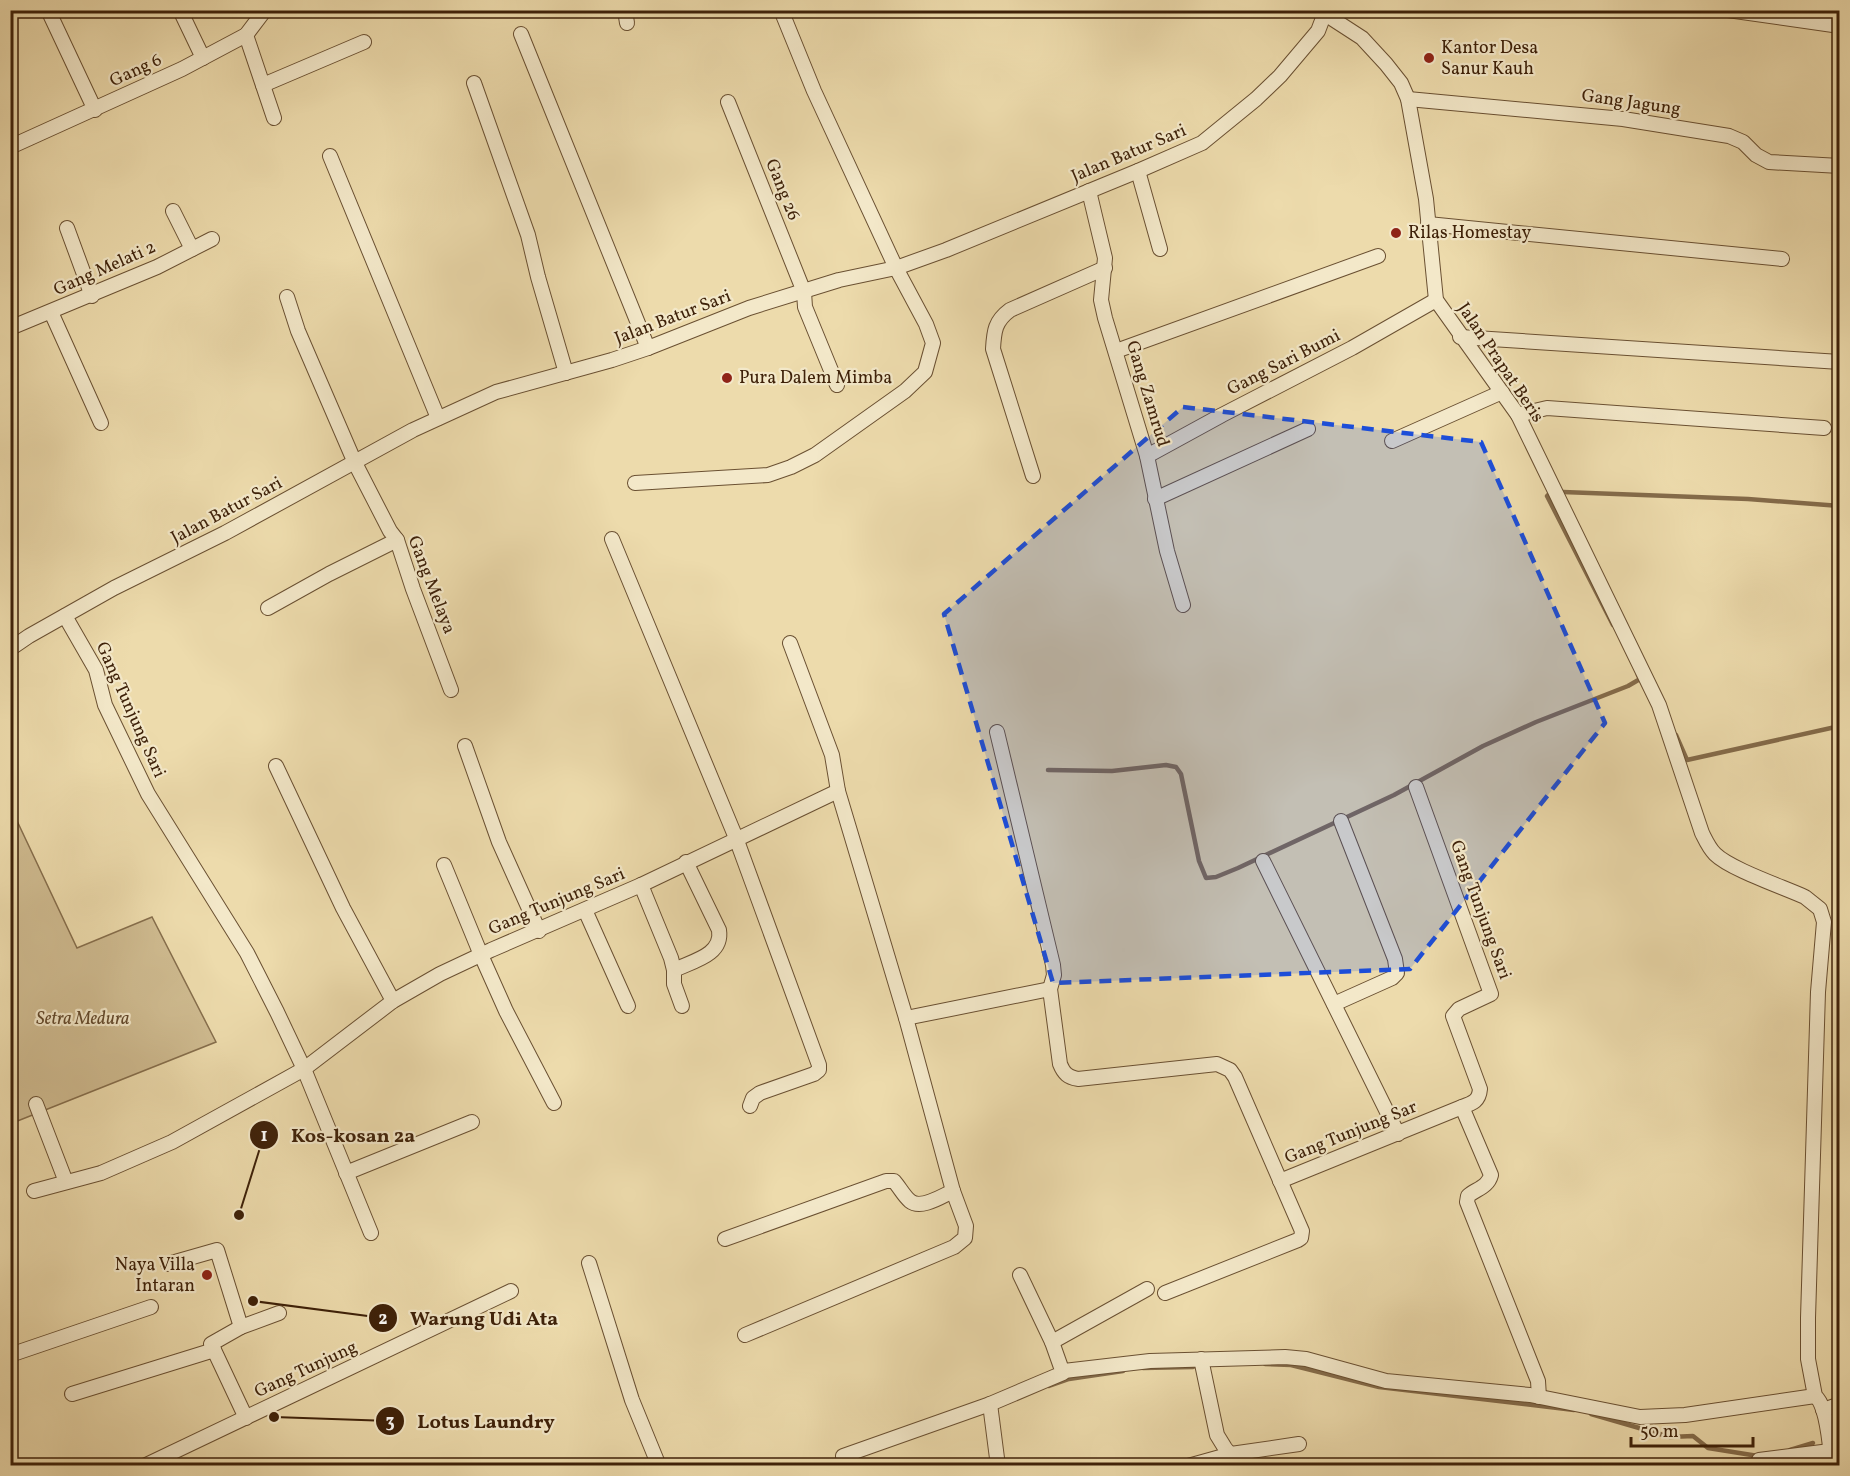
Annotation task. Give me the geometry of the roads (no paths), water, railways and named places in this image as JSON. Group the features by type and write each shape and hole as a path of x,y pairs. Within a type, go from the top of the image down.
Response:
{"street":[{"path":"48,10 95,110"},
{"path":"180,10 203,58"},
{"name":"Gang 6","path":"10,147 95,110 246,35 265,10"},
{"path":"635,483 768,475 791,468 815,455 905,391 925,372 933,343 926,324 896,268 814,91 781,10"},
{"path":"1728,10 1839,26"},
{"name":"Jalan Batur Sari","path":"10,649 114,588 204,544 438,418 496,392 648,348 749,308 839,280 896,268 945,250 1202,143 1256,99 1303,51 1318,31 1325,12"},
{"name":"Jalan Prapat Beris","path":"1325,12 1362,38 1401,83 1408,99 1426,199 1436,300 1460,337 1518,415 1659,705 1702,833 1716,855 1728,863 1805,897 1815,903 1823,914 1816,1027 1808,1318 1808,1359 1815,1396 1823,1410"},
{"path":"521,34 648,348"},
{"path":"246,35 274,117"},
{"path":"263,85 364,42"},
{"path":"474,83 528,235 566,373"},
{"name":"Gang Jagung","path":"1408,99 1623,119 1729,136 1743,142 1756,155 1768,162 1839,166"},
{"name":"Gang 26","path":"728,102 804,292 805,307 837,385"},
{"path":"330,156 438,418"},
{"path":"1138,171 1160,249"},
{"name":"Gang Zamrud","path":"1089,191 1105,258 1101,300 1147,456 1167,551 1183,605"},
{"path":"172,211 192,249"},
{"path":"1428,224 1782,259"},
{"path":"67,228 92,296"},
{"name":"Gang Melati 2","path":"10,328 92,296 157,267 212,238"},
{"path":"1116,351 1378,256"},
{"path":"1033,476 993,349 995,328 1000,317 1010,310 1105,268"},
{"name":"Gang Melaya","path":"287,297 298,331 355,463 390,531 397,540 451,690"},
{"name":"Gang Sari Bumi","path":"1147,456 1352,348 1436,300"},
{"path":"51,312 101,423"},
{"path":"1460,337 1839,362"},
{"path":"10,376 10,384"},
{"path":"1392,441 1502,392"},
{"path":"1518,415 1547,408 1824,428"},
{"path":"1155,499 1308,429"},
{"path":"612,539 736,838 819,1065 819,1071 814,1074 760,1093 753,1098 750,1106"},
{"path":"268,608 397,540"},
{"name":"Gang Tunjung Sari","path":"65,615 96,670 105,705 148,794 247,953 304,1069 371,1233"},
{"path":"745,1335 954,1247 965,1238 966,1226 953,1191 906,1018 838,791 832,755 790,643"},
{"name":"Gang Tunjung Sar","path":"997,732 1053,965 1054,975 1050,989 1060,1064 1070,1078 1217,1064 1225,1067 1235,1077 1280,1181 1477,1101 1480,1089 1455,1026"},
{"path":"465,746 492,825 538,931"},
{"path":"276,766 343,908 393,1002"},
{"name":"Gang Tunjung Sari","path":"1416,787 1491,994 1459,1009 1453,1016 1455,1026"},
{"name":"Gang Tunjung Sari","path":"304,1069 412,989 481,955 641,885 838,791"},
{"path":"1334,1004 1392,978 1397,973 1395,959 1341,821"},
{"path":"1263,861 1398,1134"},
{"path":"674,970 713,952 719,942 719,930 686,862"},
{"path":"444,865 506,1011 554,1103"},
{"path":"641,885 674,970 674,984 682,1006"},
{"path":"585,910 628,1006"},
{"path":"906,1018 1050,989"},
{"path":"34,1191 101,1173 172,1142 304,1069"},
{"path":"36,1104 66,1182"},
{"path":"1462,1107 1491,1175 1486,1185 1468,1196 1467,1202 1538,1381 1539,1397"},
{"path":"346,1173 472,1122"},
{"path":"725,1239 886,1181 894,1182 912,1202 917,1204 953,1191"},
{"path":"1165,1293 1301,1238 1302,1230 1280,1181"},
{"path":"168,1264 217,1250 241,1327"},
{"path":"589,1263 632,1400 659,1466"},
{"path":"1020,1275 1064,1371"},
{"path":"1052,1342 1147,1289"},
{"name":"Gang Tunjung","path":"144,1466 511,1291"},
{"path":"10,1355 151,1307"},
{"path":"72,1394 214,1350 211,1344 241,1327 279,1313"},
{"name":"Gang Tunjung","path":"214,1350 246,1418"},
{"path":"843,1456 990,1404 1064,1371 1150,1361 1285,1357 1306,1359 1386,1381 1510,1392 1640,1418 1685,1415 1815,1396"},
{"path":"1201,1359 1214,1423 1222,1443 1235,1460"},
{"path":"990,1404 998,1466"},
{"path":"1832,1466 1823,1410 1839,1404"},
{"path":"1188,1466 1235,1460 1299,1444"},
{"path":"1759,1460 1830,1451"}],"waterway":[{"path":"1563,492 1748,499 1840,506"},
{"path":"1549,494 1547,496 1613,625"},
{"path":"1048,770 1112,771 1166,765 1176,767 1181,774 1199,861 1206,878 1216,877 1394,795 1483,746 1536,722 1628,686 1640,679 1638,675"},
{"path":"1676,735 1687,760 1840,726"},
{"path":"1265,1364 1291,1365 1379,1387 1574,1410"},
{"path":"1143,1368 1193,1367"},
{"path":"1049,1386 1069,1379 1123,1371"},
{"path":"1591,1414 1670,1437 1693,1436 1708,1448 1758,1456"},
{"path":"1834,1429 1833,1416 1840,1414"},
{"path":"1835,1440 1840,1455"},
{"path":"1790,1450 1813,1443"},
{"path":"823,1466 843,1458"}],"place":[{"name":"Kantor Desa Sanur Kauh","path":"1429,58"},
{"name":"Rilas Homestay","path":"1396,233"},
{"name":"Pura Dalem Mimba","path":"727,378"},
{"name":"Kos-kosan 2a","path":"239,1215"},
{"name":"Naya Villa Intaran","path":"207,1275"},
{"name":"Warung Udi Ata","path":"253,1301"},
{"name":"Lotus Laundry","path":"274,1417"}],"park label":[{"name":"Setra Medura","path":"83,1019"}]}
